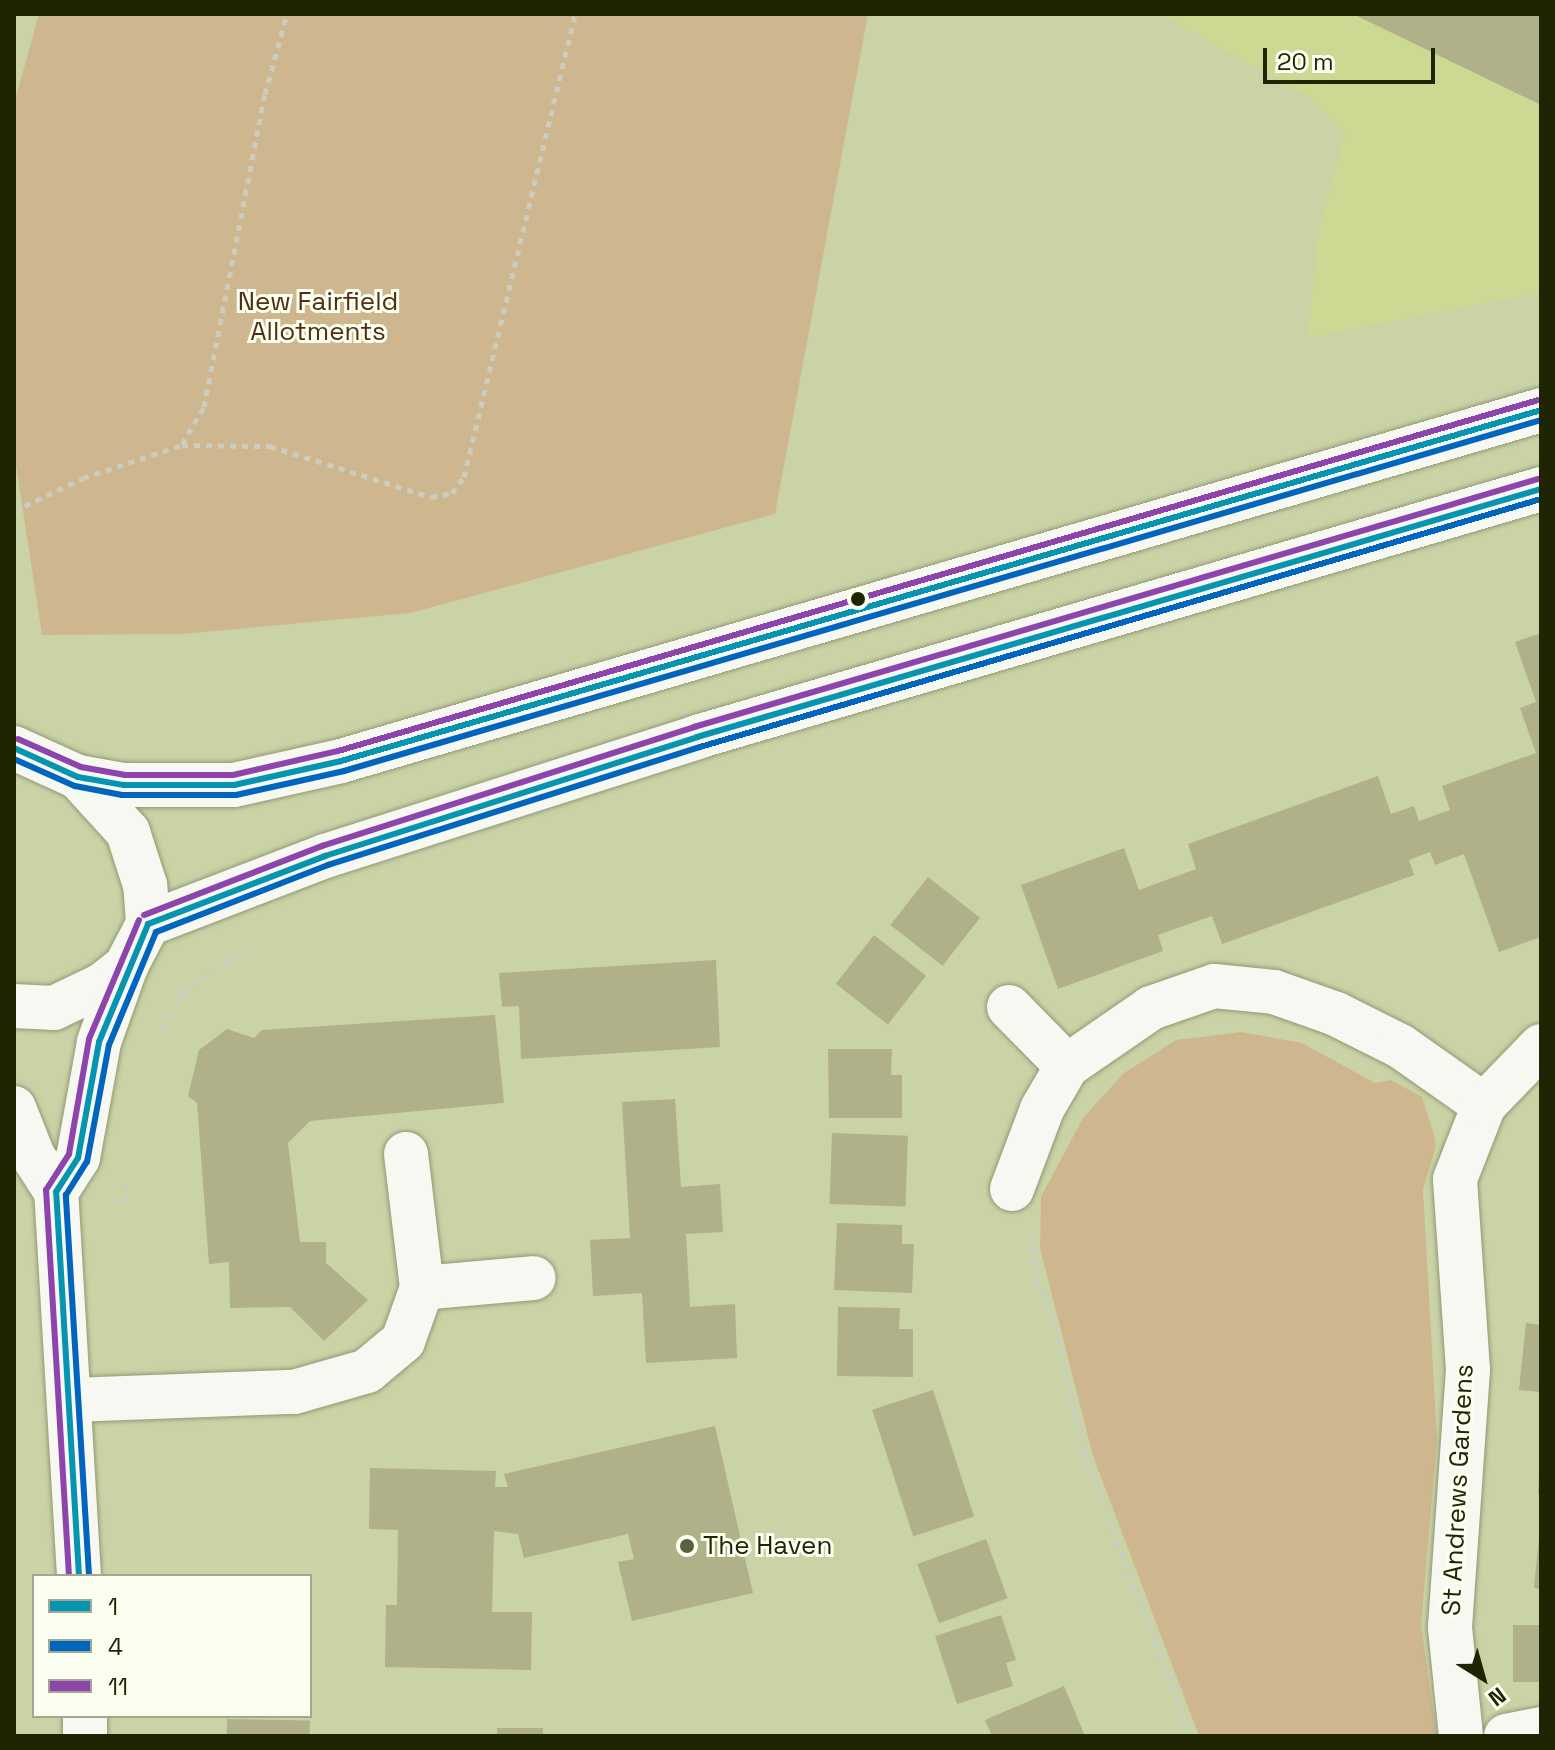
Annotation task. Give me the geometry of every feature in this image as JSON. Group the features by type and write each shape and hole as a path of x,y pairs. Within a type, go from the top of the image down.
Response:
{"main road":[{"path":"14,748 78,777 164,788 234,785 341,761 1541,410"},
{"path":"148,924 325,856 697,737 1541,489"},
{"path":"56,1198 78,1158 99,1042 126,966 148,924 139,857 128,832 78,777"},
{"path":"14,1006 54,1008 80,998 126,966"},
{"path":"1012,1189 1042,1109 1067,1066 1151,1008 1214,986 1274,992 1336,1014 1400,1046 1484,1105"},
{"path":"1009,1007 1067,1066"},
{"name":"St Andrews Gardens","path":"1461,1736 1450,1627 1468,1370 1455,1179 1484,1105 1541,1046"},
{"path":"14,1108 33,1156 56,1198 71,1400 79,1574"},
{"path":"71,1400 294,1392 367,1371 403,1341 422,1288 406,1154"},
{"path":"422,1288 534,1278"},
{"path":"1506,1736 1541,1729"}],"path":[{"path":"182,445 204,407 265,94 287,14"},
{"path":"14,511 83,478 182,445 270,446 431,497 452,493 464,477 575,14"},
{"path":"160,1033 184,992 248,945"},
{"path":"56,1198 126,1201 128,1174"},
{"path":"1012,1189 1033,1234 1037,1280 1056,1326 1083,1450 1190,1736"}],"shaded area":[{"path":"1160,14 1541,14 1541,292 1308,338 1319,228 1345,135 1310,98"}],"green space":[{"name":"New Fairfield Allotments","path":"39,14 868,14 775,514 410,613 182,634 42,635 14,452 14,104"},
{"path":"1241,1032 1302,1043 1375,1083 1391,1080 1422,1097 1434,1135 1436,1146 1423,1190 1437,1439 1421,1625 1437,1736 1199,1736 1093,1456 1040,1248 1041,1197 1083,1118 1124,1073 1176,1040"}],"building":[{"path":"1353,14 1541,14 1541,105"},
{"path":"1541,633 1541,937 1499,952 1464,854 1435,865 1430,852 1409,860 1414,875 1222,944 1212,916 1158,935 1163,951 1058,989 1021,885 1124,848 1139,890 1196,869 1188,844 1378,776 1391,814 1414,806 1419,821 1450,810 1442,786 1536,753 1520,708 1536,702 1515,642"},
{"path":"928,877 980,918 942,966 890,925"},
{"path":"874,935 926,976 888,1024 836,984"},
{"path":"716,960 720,1047 521,1059 519,1006 502,1007 499,973"},
{"path":"495,1015 504,1103 310,1121 288,1143 300,1242 326,1242 326,1263 368,1300 324,1341 290,1307 230,1308 229,1262 209,1264 197,1103 188,1096 199,1050 227,1029 254,1038 262,1030"},
{"path":"828,1049 892,1049 891,1075 902,1075 902,1118 829,1118"},
{"path":"675,1099 681,1187 720,1184 723,1232 686,1234 690,1307 735,1304 737,1358 646,1363 642,1293 593,1296 590,1240 630,1238 622,1102"},
{"path":"832,1133 908,1136 905,1207 830,1204"},
{"path":"837,1223 902,1225 902,1244 914,1244 912,1293 834,1290"},
{"path":"838,1307 900,1308 899,1329 913,1329 913,1377 837,1376"},
{"path":"1526,1323 1541,1325 1541,1392 1519,1390"},
{"path":"933,1390 974,1516 913,1536 872,1410"},
{"name":"The Haven","path":"715,1426 753,1593 632,1621 618,1562 634,1559 628,1534 524,1558 518,1534 494,1531 492,1612 532,1612 531,1670 385,1667 386,1605 397,1605 398,1530 369,1529 370,1468 496,1471 495,1487 508,1487 504,1474"},
{"path":"1541,1473 1541,1494 1538,1494"},
{"path":"1541,1538 1541,1589 1534,1588"},
{"path":"986,1539 1008,1598 939,1623 917,1564"},
{"path":"1001,1615 1016,1660 1006,1663 1013,1686 957,1704 935,1636"},
{"path":"1513,1625 1541,1625 1541,1682 1513,1682"},
{"path":"1064,1686 1085,1736 992,1736 985,1720"},
{"path":"227,1719 310,1720 310,1736 227,1736"},
{"path":"497,1728 543,1728 543,1736 497,1736"}],"transit line":[{"name":"11","path":"18,739 81,767 125,775 233,775 338,751 1538,400"},
{"name":"1","path":"14,748 78,777 124,785 234,785 341,761 1541,410"},
{"name":"4","path":"14,759 75,786 122,795 236,795 344,771 1541,420"},
{"name":"11","path":"144,915 322,846 694,727 1538,479"},
{"name":"1","path":"148,924 325,856 697,737 1541,489"},
{"name":"4","path":"89,1574 66,1195 87,1162 109,1045 156,932 328,865 700,747 1541,499"},
{"name":"11","path":"69,1574 46,1190 69,1154 89,1039 139,920"},
{"name":"1","path":"79,1574 56,1192 78,1158 99,1042 148,924"}],"place":[{"name":"The Haven","path":"687,1546"}]}
